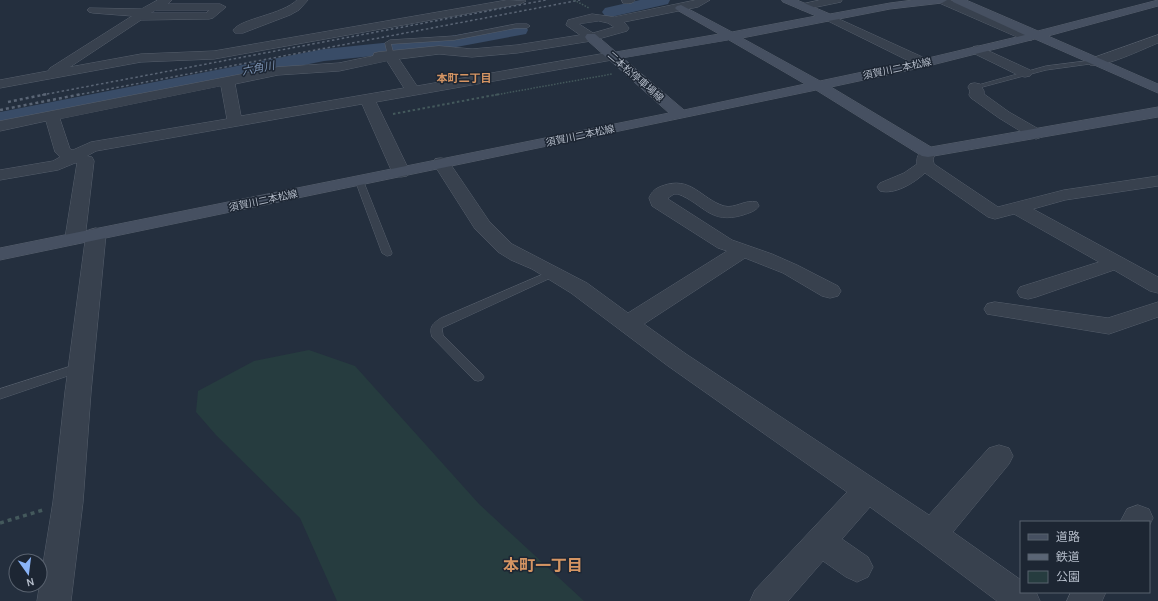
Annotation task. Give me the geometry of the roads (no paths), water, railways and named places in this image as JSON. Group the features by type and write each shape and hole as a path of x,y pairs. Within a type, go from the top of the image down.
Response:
{"main road":[{"path":"787,0 828,18"},
{"path":"612,56 828,18 902,2 941,0"},
{"path":"957,0 1158,89"},
{"name":"須賀川二本松線","path":"0,254 819,86 924,63 1156,5"},
{"path":"681,8 819,86 927,159 1036,134 1158,112"},
{"name":"二本松停車場線","path":"591,37 628,71 681,115"}],"street":[{"path":"41,89 50,76 74,57 145,12 167,0"},
{"path":"239,30 268,18 288,12 303,0"},
{"path":"0,84 141,58 214,55 520,1 518,0"},
{"path":"613,21 699,4 705,0"},
{"path":"802,7 837,0"},
{"path":"941,0 1038,35"},
{"path":"968,0 1038,35"},
{"path":"453,2 471,10"},
{"path":"93,10 209,16 220,7 145,12"},
{"path":"373,15 385,14 388,25"},
{"path":"0,126 135,99 135,108 160,106 228,88 278,72 339,67 393,56 443,50 465,53 484,53 546,46 591,37 624,28 613,21 602,17 572,23 572,25 591,37"},
{"path":"828,18 924,63"},
{"path":"1095,62 1158,39"},
{"path":"978,50 1024,73"},
{"path":"312,62 368,55 393,56"},
{"path":"306,83 393,56"},
{"path":"393,56 413,91"},
{"path":"0,175 58,165 91,147 612,56"},
{"path":"975,87 977,92 976,95 1004,115 1036,134"},
{"path":"228,88 245,92"},
{"path":"228,88 235,122"},
{"path":"367,99 401,172"},
{"path":"52,116 63,152 86,161 86,236 81,367 68,502 54,601"},
{"path":"886,187 910,177 927,159 995,213 1064,195 1158,181"},
{"path":"441,163 482,225 504,248 579,288 627,324 932,534 1023,601"},
{"path":"750,206 726,212 717,210 685,190 678,188 668,189 660,193 658,197 659,202 725,244 790,269 830,291"},
{"path":"1018,208 1116,263 1156,283"},
{"path":"627,324 743,250"},
{"path":"1028,292 1116,263"},
{"path":"995,310 1109,326 1158,309"},
{"path":"932,534 1000,456"},
{"path":"767,601 867,490"},
{"path":"820,542 857,567"}],"lane":[{"path":"393,56 470,36 516,26 527,26"},
{"path":"975,87 1046,68 1095,62"},
{"path":"359,180 387,252"},
{"path":"478,377 438,337 436,330 437,326 445,320 553,273"},
{"path":"0,394 81,367"}],"waterway":[{"name":"六角川","path":"611,12 662,0"},
{"name":"六角川","path":"0,119 324,55 451,42 519,30"}],"railway":[{"path":"44,95 546,0"},
{"path":"77,95 580,0"},
{"path":"0,110 82,94"},
{"path":"8,102 44,95"}],"district":[{"name":"本町二丁目","path":"464,78"},
{"name":"本町一丁目","path":"543,565"}]}
